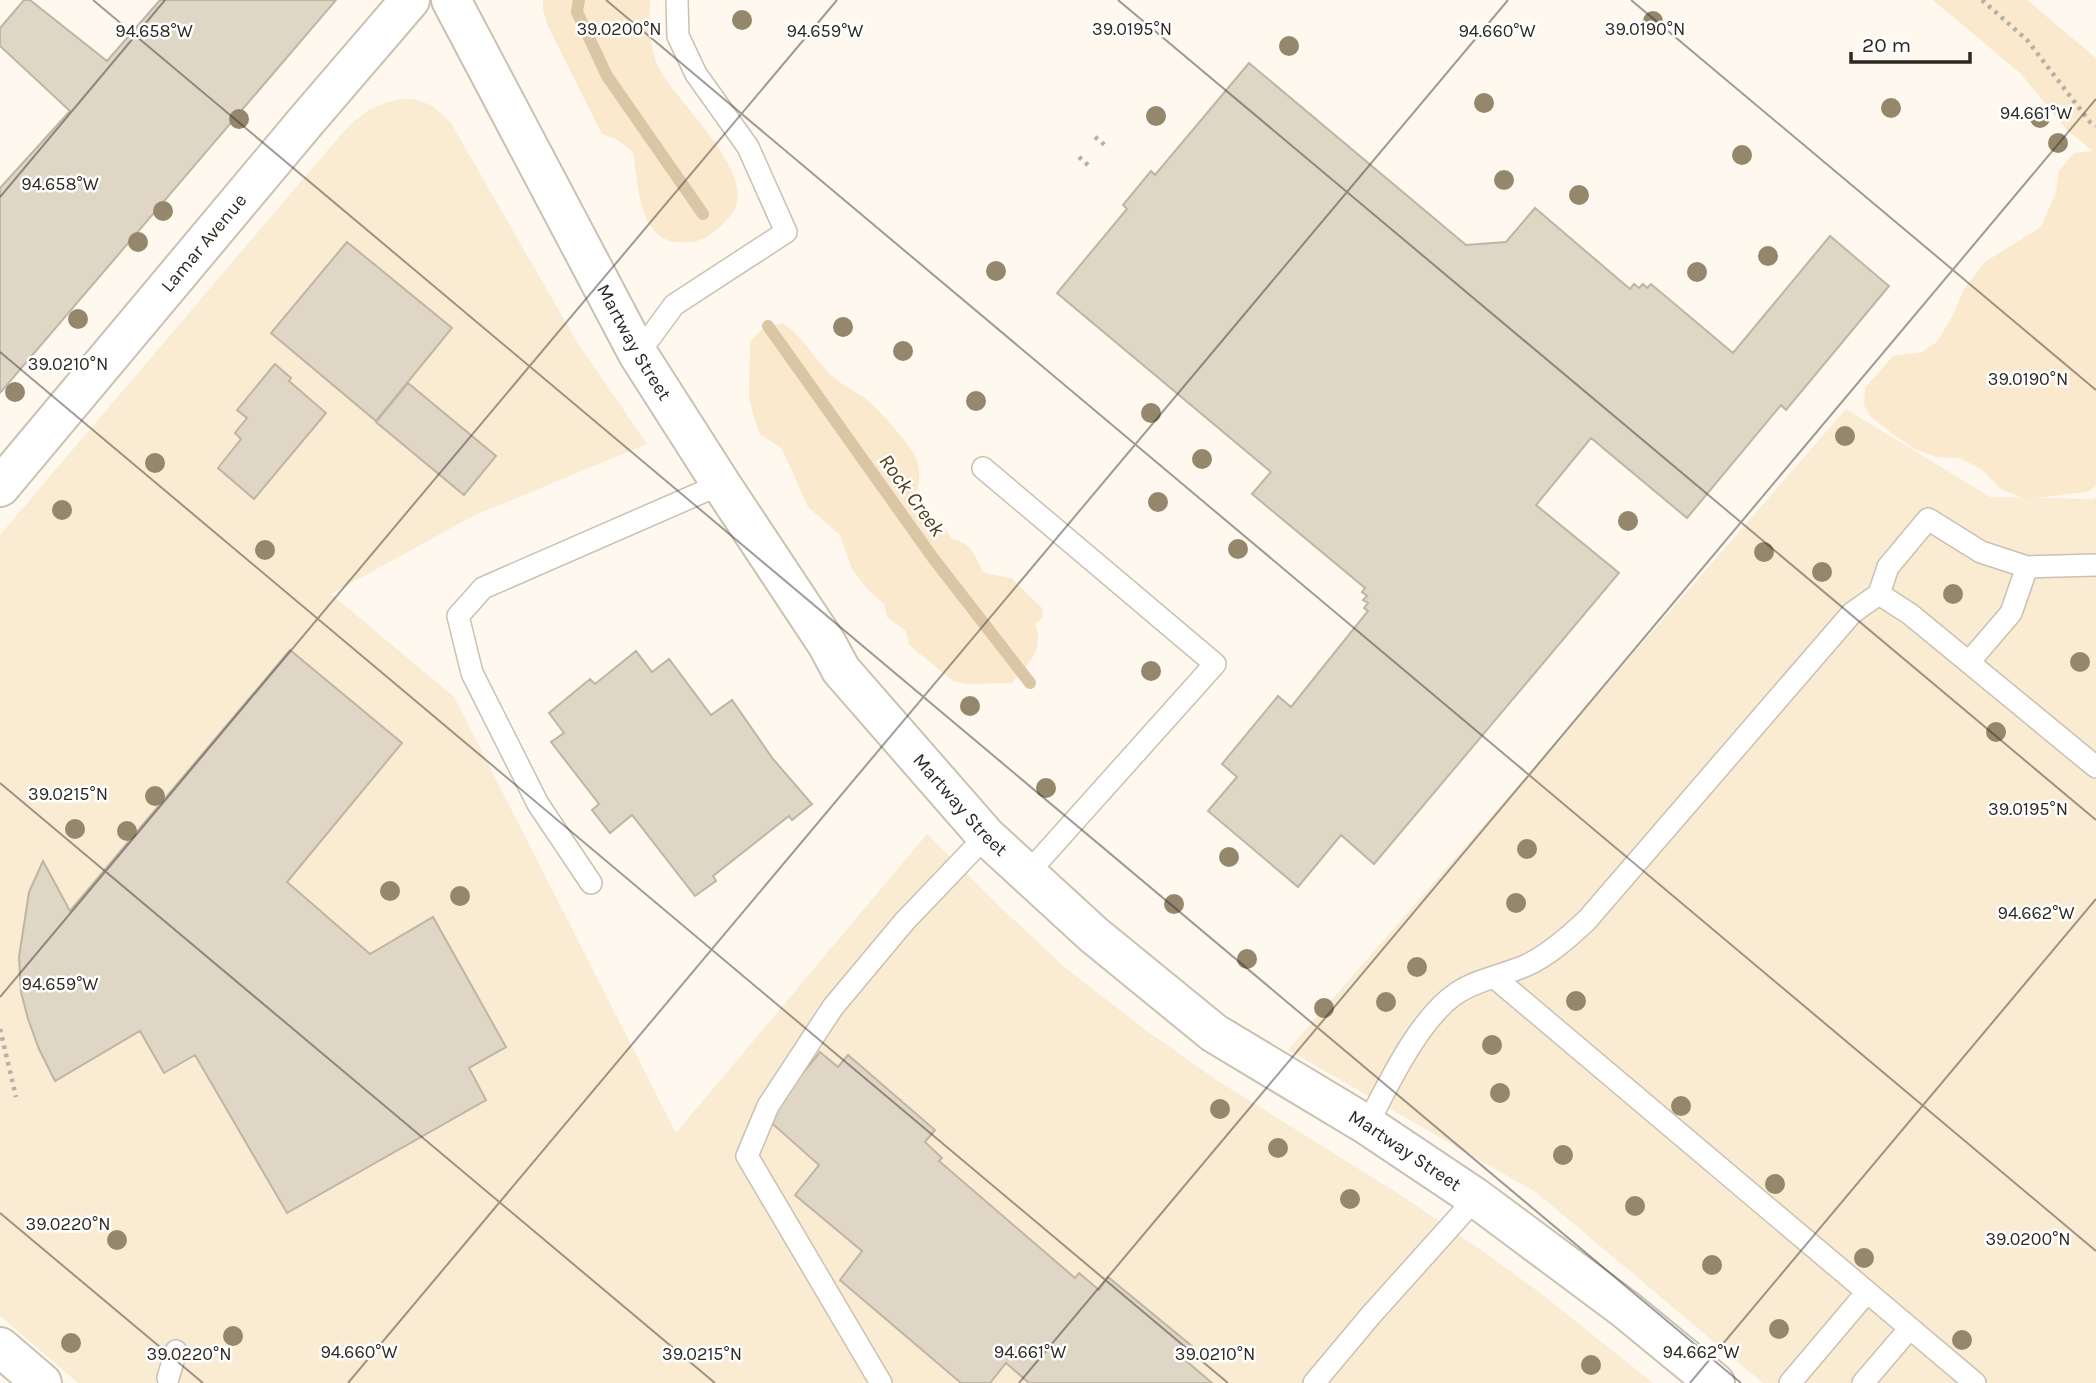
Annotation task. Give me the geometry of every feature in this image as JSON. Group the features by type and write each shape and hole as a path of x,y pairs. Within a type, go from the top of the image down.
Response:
{"street":[{"name":"Lamar Avenue","path":"0,487 410,0"},
{"name":"Martway Street","path":"451,0 639,354 722,485 827,644 841,670 986,836 1094,935 1214,1032 1367,1125 1476,1198 1625,1309 1715,1383"},
{"path":"0,1347 42,1383"}],"lane":[{"path":"639,354 674,305 786,232 748,147 696,74 678,36 677,0"},
{"path":"983,468 1215,664 1027,874"},
{"path":"591,883 538,804 472,673 458,616 483,588 722,485"},
{"path":"1367,1125 1399,1066 1436,1011 1458,992 1529,964 1570,936 1587,920 1852,613 1879,594 1888,567 1928,519 1981,552 2027,567 2096,565"},
{"path":"1969,662 2011,613 2027,567"},
{"path":"1879,594 1910,614 2096,766"},
{"path":"881,1383 747,1156 768,1106 834,1007 904,922 986,836"},
{"path":"1494,977 1975,1383"},
{"path":"1314,1383 1476,1198"},
{"path":"1790,1383 1867,1292"},
{"path":"1863,1383 1910,1328"},
{"path":"168,1378 176,1351"}],"path":[{"path":"1982,0 2027,40 2090,122 2096,126"},
{"path":"1095,137 1106,146"},
{"path":"1079,157 1089,166"},
{"path":"0,1029 16,1097"}],"shaded area":[{"path":"543,0 650,0 651,40 657,64 721,152 732,171 737,189 734,210 711,234 696,241 676,242 663,238 654,230 642,206 633,152 618,140 602,134 547,24"},
{"path":"1933,0 2027,0 2096,58 2096,486 2087,492 2025,499 2001,489 1981,469 1959,458 1936,457 1915,449 1870,416 1864,405 1865,388 1893,356 1922,352 1937,342 1964,289 1985,262 2041,227 2056,192 2059,171 2074,153 2093,151 2067,130 2021,74"},
{"path":"400,99 414,99 433,106 451,123 577,342 647,444 475,515 331,594 454,697 676,1133 927,834 1068,970 1143,1028 1218,1081 1402,1196 1488,1255 1543,1295 1653,1383 78,1383 0,1316 0,535 338,138 369,110"},
{"path":"783,323 797,335 831,375 867,400 901,436 918,463 919,477 915,495 952,539 969,547 984,573 1011,578 1042,608 1043,617 1035,624 1038,633 1036,649 1029,663 1012,683 966,684 953,681 909,645 906,631 887,617 884,604 868,590 852,569 840,535 808,507 782,449 760,434 749,396 750,342 761,330"},
{"path":"1846,409 1990,497 2096,497 2096,1383 1763,1383 1537,1193 1288,1050"}],"building":[{"path":"24,0 30,0 107,61 160,0 336,0 0,393 0,188 70,111 0,46 0,28"},
{"path":"1249,63 1466,245 1506,242 1535,208 1630,289 1634,284 1639,288 1643,284 1647,288 1651,284 1733,353 1830,236 1889,286 1786,410 1781,405 1687,518 1591,438 1536,505 1619,573 1374,864 1341,835 1298,887 1208,811 1237,777 1222,764 1278,696 1291,707 1368,611 1364,608 1368,603 1363,600 1367,596 1362,592 1365,588 1252,494 1271,472 1057,293 1127,209 1123,205 1151,171 1155,175"},
{"path":"347,242 452,328 376,421 271,333"},
{"path":"275,364 291,378 289,381 326,413 254,499 218,468 241,439 235,433 247,418 237,410"},
{"path":"408,383 496,456 464,495 376,422"},
{"path":"290,650 402,743 287,882 370,954 433,917 506,1047 469,1068 486,1100 287,1213 195,1055 164,1073 140,1031 55,1081 28,1019 21,992 19,957 29,892 43,861 70,911"},
{"path":"636,651 652,672 669,659 711,715 732,700 773,759 812,804 792,820 789,816 713,876 716,881 695,896 632,815 610,833 592,810 599,804 551,742 564,733 549,713 590,679 595,684"},
{"path":"820,1052 838,1067 848,1055 935,1130 925,1142 942,1158 939,1161 1075,1278 1079,1273 1099,1290 1108,1277 1193,1347 1184,1359 1212,1383 1029,1383 1006,1363 990,1383 961,1383 840,1280 862,1251 795,1195 819,1165 766,1118"}],"waterway":[{"name":"Rock Creek","path":"579,0 577,12 607,76 703,214"},
{"name":"Rock Creek","path":"768,326 933,558 1030,683"}]}
